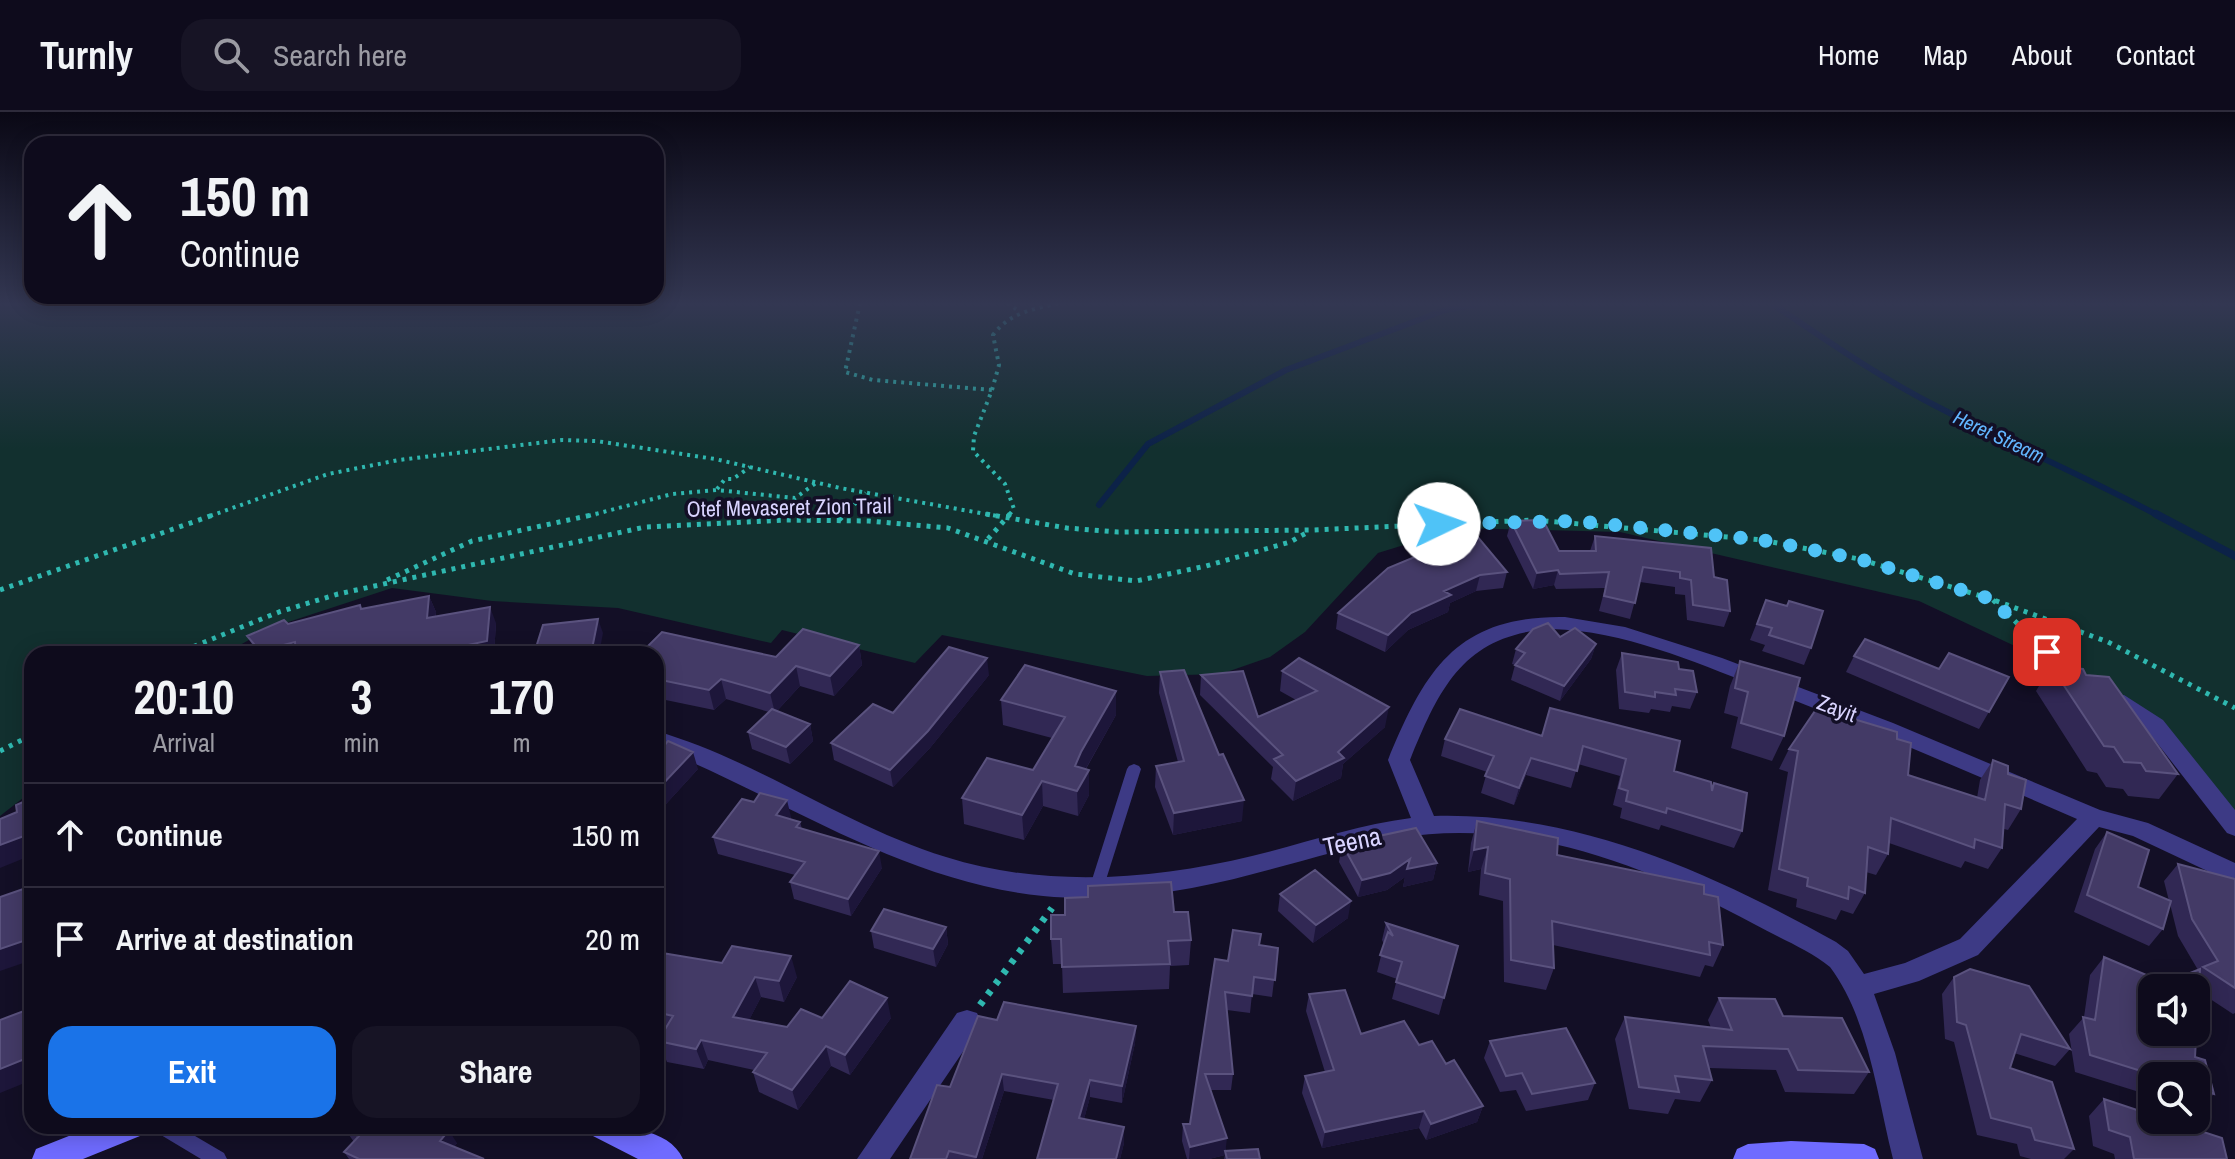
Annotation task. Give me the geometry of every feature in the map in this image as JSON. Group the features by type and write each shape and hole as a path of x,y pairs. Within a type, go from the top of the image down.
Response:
{"street":[{"name":"Zayit","path":"1426,825 1399,760 1418,715 1445,674 1475,643 1533,624 1577,624 1675,648 1859,716 2094,817 2140,829 2235,874"},
{"path":"2124,702 2155,725 2235,827"},
{"name":"Teena","path":"664,742 702,755 847,829 913,856 970,873 1042,886 1097,886 1199,877 1426,825 1489,825 1550,835 1619,853 1735,902 1839,959 1859,987 1908,1159"},
{"path":"1859,987 1910,973 1969,947 2094,817"},
{"path":"872,1159 967,1022"},
{"path":"47,1159 109,1134"},
{"path":"620,1134 668,1159"},
{"path":"1748,1159 1791,1155 1864,1159"}],"lane":[{"path":"1097,886 1134,769"},
{"path":"176,1134 218,1159"}],"path":[{"path":"848,352 845,372 870,380 937,382 992,390"},
{"path":"987,540 1011,517 1014,502 998,476 973,451 971,443 990,405 999,365 996,352"},
{"path":"0,590 284,487 368,465 562,440 596,441 750,467 866,493 1067,528 1118,532 1313,530"},
{"path":"716,490 725,479 733,479 750,467"},
{"path":"386,582 402,570 472,541 552,525 672,494 716,490 795,498 817,483"},
{"path":"839,520 866,493"},
{"name":"Otef Mevaseret Zion Trail","path":"195,646 279,612 386,582 645,527 839,520 948,528 1075,574 1136,581 1290,542 1313,530 1534,520 1762,540 1859,559 1991,599 2108,642 2235,708"},
{"path":"1991,599 2047,652 2085,677"},
{"path":"0,751 24,739"},
{"path":"967,1022 1068,886"}],"green space":[{"path":"0,352 2235,352 2235,834 2165,741 2068,671 1919,601 1620,532 1459,528 1378,553 1305,632 1270,657 1221,674 1147,676 942,635 915,663 782,630 771,643 618,608 492,601 392,588 270,628 238,646 24,646 24,797 0,816"}],"building":[{"path":"1543,520 1559,551 1596,551 1595,536 1711,548 1714,577 1727,580 1730,611 1693,605 1691,580 1680,578 1680,572 1643,567 1635,603 1604,596 1609,572 1560,574 1558,570 1537,573 1511,521"},
{"path":"1459,528 1467,537 1477,536 1507,572 1480,575 1444,591 1451,595 1411,613 1388,635 1338,613 1388,568 1446,544 1436,531"},
{"path":"429,596 427,618 490,607 487,641 464,646 295,646 295,642 279,646 256,646 247,636 284,620 288,624 360,605 361,609"},
{"path":"1766,600 1787,606 1789,601 1823,611 1811,648 1769,635 1772,628 1757,624"},
{"path":"598,619 593,646 536,646 543,625"},
{"path":"1548,623 1560,637 1575,628 1596,644 1564,686 1515,665 1525,653 1516,649 1533,629"},
{"path":"803,629 859,645 830,676 796,666 770,693 721,679 709,690 664,681 664,646 648,646 662,632 776,657"},
{"path":"1865,639 1939,669 1949,653 2009,677 1989,712 1854,656"},
{"path":"949,647 987,658 928,731 890,770 831,743 873,704 893,713"},
{"path":"1622,653 1678,662 1679,669 1693,671 1697,692 1675,689 1676,695 1655,692 1655,697 1625,692"},
{"path":"1299,658 1389,707 1338,752 1344,758 1296,781 1274,759 1283,755 1201,675 1243,671 1258,717 1317,691 1282,671"},
{"path":"1740,661 1800,678 1784,736 1741,723 1748,692 1735,688"},
{"path":"1025,665 1116,691 1075,766 1089,770 1077,791 1042,781 1022,815 962,798 987,758 1033,770 1065,717 1001,700"},
{"path":"2051,666 2083,669 2086,675 2109,677 2178,774 2146,771 2141,763 2124,762 2114,747 2104,746"},
{"path":"1184,670 1219,755 1223,754 1244,800 1174,813 1156,766 1184,761 1160,672"},
{"path":"1550,708 1680,741 1674,771 1711,782 1712,791 1714,783 1747,793 1742,831 1667,808 1666,813 1626,801 1628,791 1619,788 1626,759 1583,746 1577,771 1531,758 1519,788 1485,776 1494,756 1445,739 1460,709 1542,736"},
{"path":"1817,708 1897,732 1897,739 1911,743 1908,775 1985,800 1993,760 2008,766 2008,774 2026,780 2021,809 2005,804 2002,848 1975,839 1974,848 1891,818 1888,854 1868,847 1865,893 1849,887 1848,899 1807,886 1808,878 1779,869 1798,751 1789,749"},
{"path":"772,709 810,724 786,747 748,732"},
{"path":"668,741 693,752 664,783 664,746"},
{"path":"760,793 787,800 776,815 800,822 796,827 879,851 848,899 790,882 805,862 713,837 742,799 754,802"},
{"path":"24,802 24,836 0,845 0,819 17,812 16,805"},
{"path":"1477,821 1558,838 1557,855 1704,885 1704,894 1718,897 1723,945 1709,942 1710,955 1552,921 1554,968 1511,960 1510,879 1485,873 1488,847 1474,850"},
{"path":"1416,828 1437,863 1407,869 1410,859 1390,873 1362,880 1342,844"},
{"path":"2107,832 2149,850 2138,887 2171,901 2163,929 2087,895"},
{"path":"2178,864 2235,879 2235,988 2203,967 2218,961 2192,919"},
{"path":"1315,870 1351,901 1316,925 1280,894"},
{"path":"1171,882 1174,912 1188,912 1191,940 1168,941 1170,964 1062,967 1061,939 1051,939 1051,915 1065,915 1065,898 1088,897 1088,886"},
{"path":"24,889 24,941 0,949 0,897"},
{"path":"884,909 946,927 933,949 871,931"},
{"path":"1386,923 1458,946 1444,998 1396,982 1402,962 1380,955 1388,932 1393,936"},
{"path":"1233,930 1261,934 1259,945 1278,948 1275,980 1254,977 1252,996 1225,992 1233,1074 1205,1074 1227,1138 1190,1147 1183,1124 1190,1124 1215,959 1228,961"},
{"path":"732,946 791,956 779,981 755,977 733,1017 787,1027 801,1009 822,1018 850,981 887,998 845,1055 826,1046 792,1090 753,1072 767,1053 701,1040 696,1049 664,1042 664,1031 673,1016 664,1014 664,953 722,963"},
{"path":"2104,957 2144,974 2138,974 2138,1046 2196,1046 2195,1057 2206,1062 2138,1062 2138,1070 2090,1055 2083,1017 2095,1020"},
{"path":"1970,969 2029,986 2070,1049 2021,1034 2010,1068 2052,1082 2074,1149 2035,1140 2031,1128 1991,1118 1966,1025 1957,1022 1954,977"},
{"path":"1345,990 1361,1034 1404,1021 1419,1045 1432,1041 1446,1064 1454,1060 1483,1106 1431,1124 1424,1111 1325,1132 1305,1076 1334,1070 1309,994"},
{"path":"1719,998 1775,999 1783,1016 1842,1018 1869,1072 1798,1070 1788,1049 1703,1046 1712,1080 1675,1076 1679,1092 1639,1087 1625,1017 1732,1030"},
{"path":"1004,1002 1136,1026 1122,1086 1090,1080 1079,1118 1124,1127 1116,1159 1037,1159 1058,1084 1002,1074 976,1157 949,1151 946,1159 910,1159 937,1085 950,1087 978,1016 997,1020"},
{"path":"24,1011 24,1059 0,1069 0,1020"},
{"path":"1566,1028 1595,1083 1532,1094 1522,1073 1506,1076 1490,1041"},
{"path":"2104,1099 2138,1110 2138,1134 2210,1134 2222,1138 2227,1159 2134,1159 2130,1137 2109,1130"},
{"path":"353,1134 442,1134 445,1135 440,1141 484,1159 359,1159 344,1152 359,1136"},
{"path":"1258,1149 1260,1159 1227,1159 1225,1151"}],"waterway":[{"path":"1099,505 1148,444 1286,370 1334,352"},
{"name":"Heret Stream","path":"1844,352 1916,396 2159,516"},
{"name":"Heret Stream","path":"2156,514 2235,556"}],"route":[{"path":"1439,524 1575,521 1762,540 1859,559 1991,599 2047,652"}]}
